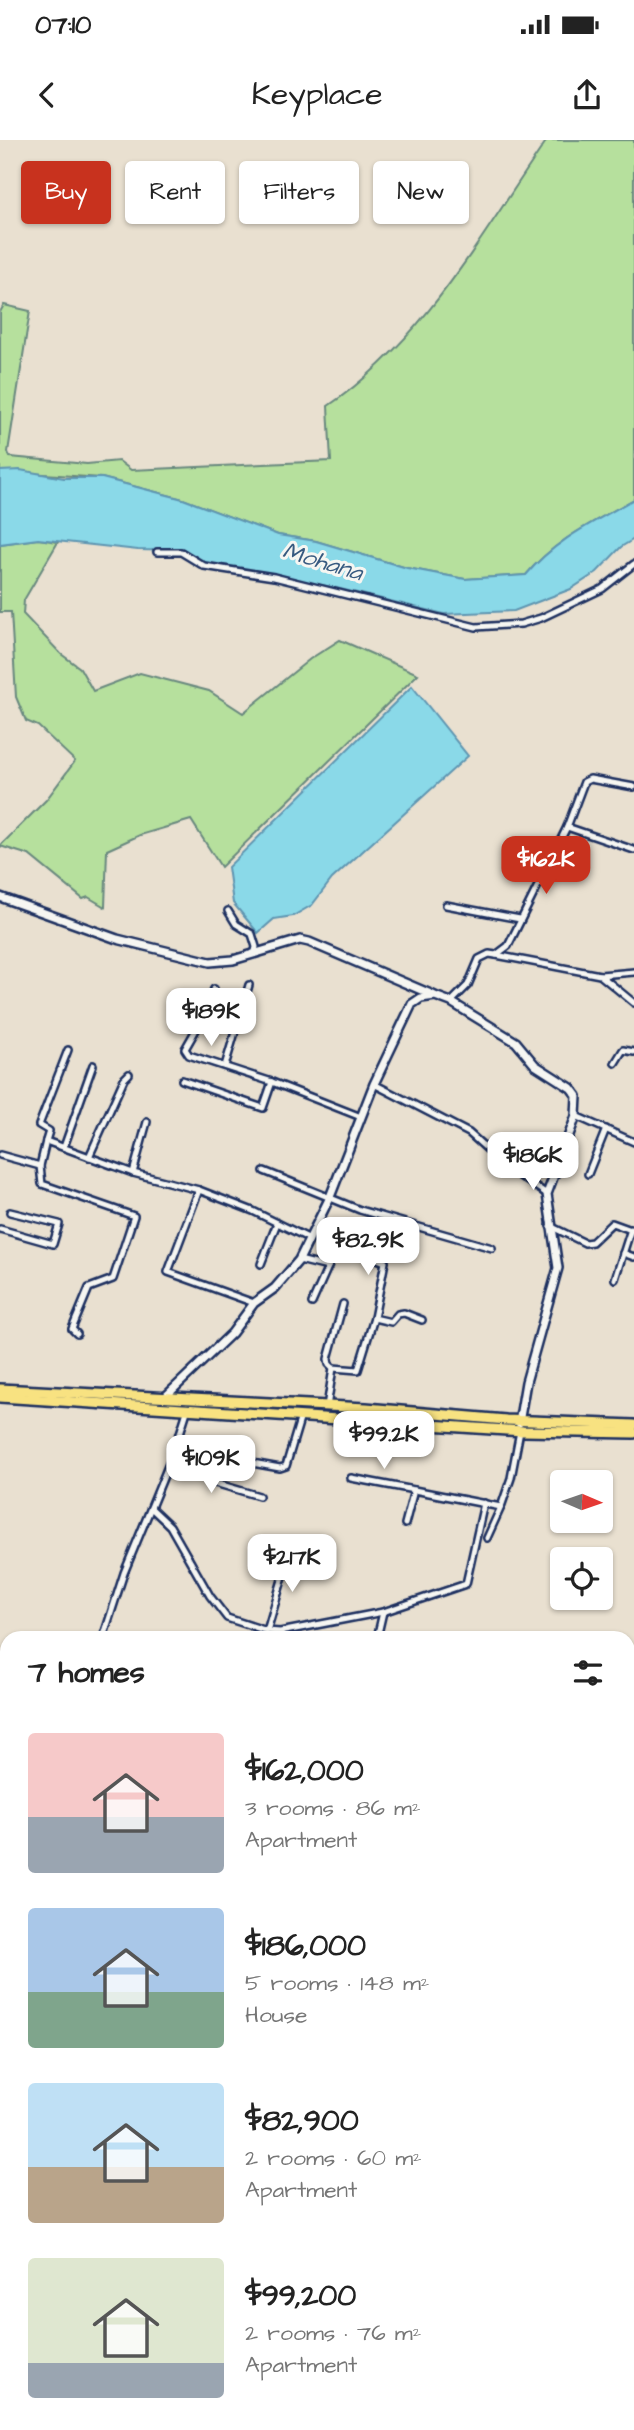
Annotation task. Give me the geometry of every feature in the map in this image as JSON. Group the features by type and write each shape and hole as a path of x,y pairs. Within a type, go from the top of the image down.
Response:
{"highway":[{"path":"0,1389 327,1407 634,1433"},
{"path":"0,1398 188,1407 301,1416 520,1425 634,1425"}],"main road":[{"path":"0,897 117,939 174,955 222,962 300,940 309,943 451,1002 516,1042 535,1065 573,1090 576,1116 547,1194 558,1268 526,1382 520,1425"},
{"path":"164,1398 232,1333 254,1303 275,1287 299,1260 330,1197 374,1084 412,1004 421,998 435,996"}],"street":[{"path":"157,552 181,552 204,566 274,577 476,627 521,624 541,618 602,589 634,564"},
{"path":"496,955 508,946 567,827 584,782 590,779 634,787"},
{"path":"567,827 634,850"},
{"path":"446,905 520,919"},
{"path":"228,911 236,925 252,934 257,947 255,951"},
{"path":"451,1002 468,985 479,959 489,954 600,975 634,972"},
{"path":"600,975 634,1003"},
{"path":"225,1066 249,985"},
{"path":"214,989 205,1014 186,1048 189,1055 272,1082 361,1116"},
{"path":"68,1050 39,1125 49,1131 40,1166 42,1184 134,1216 113,1279 90,1287 85,1297 72,1329 77,1334"},
{"path":"615,1063 623,1050 634,1052"},
{"path":"64,1147 93,1065"},
{"path":"89,1157 124,1079 129,1074"},
{"path":"182,1080 262,1108 272,1082"},
{"path":"374,1084 469,1133 508,1168 547,1194"},
{"path":"576,1116 634,1142"},
{"path":"133,1173 147,1122"},
{"path":"588,1174 606,1129"},
{"path":"46,1141 133,1173 199,1190 310,1239"},
{"path":"0,1155 40,1166"},
{"path":"264,1171 360,1210 492,1248"},
{"path":"199,1190 168,1272 254,1303"},
{"path":"0,1229 53,1244 59,1224 10,1212"},
{"path":"261,1264 277,1223"},
{"path":"550,1226 585,1243 592,1242 612,1223 632,1230 615,1279"},
{"path":"312,1303 339,1245 385,1262 374,1318 358,1370 333,1367 329,1364 342,1304"},
{"path":"623,1253 634,1257"},
{"path":"299,1260 328,1267"},
{"path":"374,1318 391,1322 400,1313 422,1320"},
{"path":"327,1407 333,1367"},
{"path":"105,1631 124,1573 176,1449 188,1407"},
{"path":"176,1449 280,1468 286,1466 301,1416"},
{"path":"487,1538 511,1478 520,1425"},
{"path":"222,1457 215,1483 259,1496"},
{"path":"351,1478 501,1507"},
{"path":"405,1524 414,1490"},
{"path":"151,1508 170,1526 210,1596 227,1618 267,1631 295,1629 383,1612 466,1584 484,1503"},
{"path":"267,1631 291,1549"},
{"path":"379,1631 383,1612"}],"green space":[{"path":"547,140 634,140 634,499 563,541 526,575 465,579 407,568 316,541 278,535 183,499 102,478 0,471 0,312 4,305 30,311 8,452 10,457 87,464 119,461 131,470 331,461 328,406 363,379 423,318 475,248"},
{"path":"38,539 58,542 24,600 23,614 61,654 80,668 93,691 140,673 209,691 243,713 310,659 340,640 418,674 221,867 191,820 140,835 107,850 105,907 88,897 83,899 29,855 0,846 46,800 75,761 38,726 26,721 16,697 11,612 0,612 0,544"}],"water":[{"name":"Mohana","path":"20,470 64,478 102,478 183,499 278,535 316,541 407,568 465,579 526,575 563,541 634,499 634,539 621,547 597,572 571,589 514,611 444,614 332,587 205,564 182,551 138,550 38,539 0,544 0,471"},
{"path":"412,686 468,756 332,879 312,905 293,916 274,919 258,933 233,903 228,867"}],"waterway":[{"path":"0,2197 0,2223"}]}
